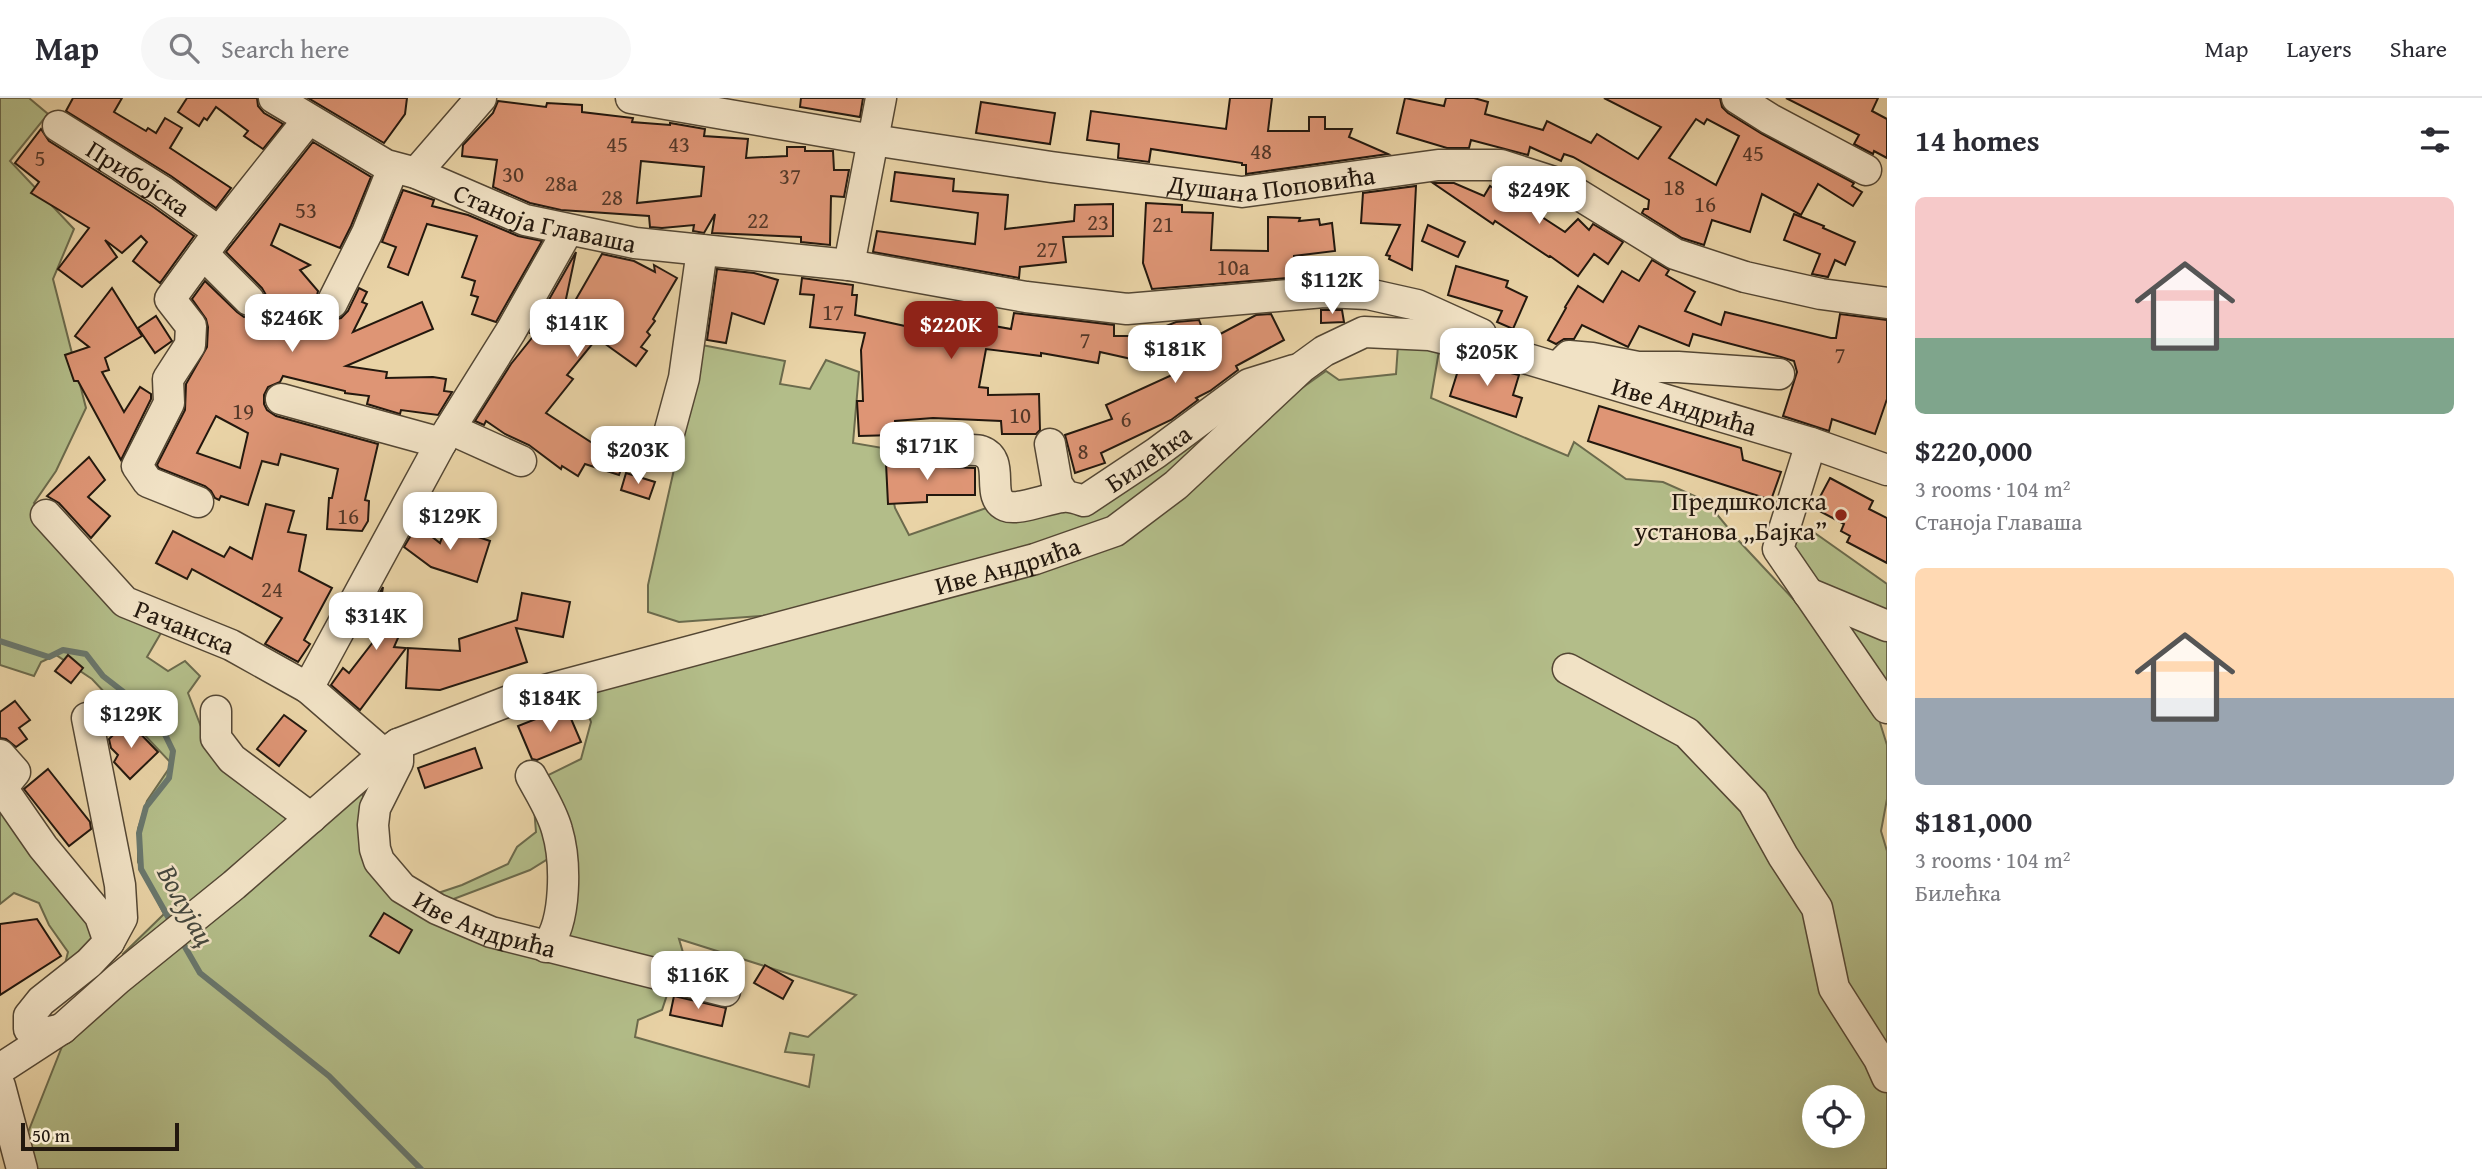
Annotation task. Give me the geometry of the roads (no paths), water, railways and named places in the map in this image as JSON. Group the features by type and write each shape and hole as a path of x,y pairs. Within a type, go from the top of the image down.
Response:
{"street":[{"name":"Станоја Главаша","path":"274,98 308,120 405,171 525,220 635,243 849,265 1026,297 1127,309 1324,292 1368,294 1417,306 1465,325 1521,357"},
{"path":"332,303 367,233 405,171 481,98"},
{"name":"Душана Поповића","path":"631,98 873,140 1242,192 1438,165 1501,165 1563,185 1675,254 1745,277 1821,294 1887,303"},
{"path":"849,265 881,98"},
{"path":"1737,98 1793,132 1866,170"},
{"path":"198,502 148,482 137,466 169,403 168,379 190,345 191,326 170,299 308,120"},
{"name":"Прибојска","path":"58,126 162,191 211,243 249,300"},
{"path":"308,688 445,436 511,331 568,229"},
{"path":"665,448 684,378 702,250"},
{"name":"Иве Андрића","path":"0,1069 63,1028 391,749 519,697 1035,559 1115,531 1176,485 1301,368 1324,351 1364,332 1429,335 1521,357 1811,443 1887,470"},
{"name":"Иве Андрића","path":"1559,369 1561,362 1569,356 1638,367 1779,374"},
{"name":"Билећка","path":"911,449 982,452 991,459 996,472 996,496 1009,508 1065,496 1084,501 1156,453 1249,384 1301,368"},
{"path":"281,399 445,436 522,461"},
{"path":"1811,443 1777,549 1885,709"},
{"path":"1050,444 1057,484 1065,496"},
{"name":"Рачанска","path":"46,515 125,602 231,645 308,688 391,749"},
{"path":"1808,593 1887,626"},
{"path":"1568,668 1687,733 1753,802 1783,856 1817,908 1834,988 1879,1059 1887,1077"},
{"path":"216,711 216,738 233,760 311,818"},
{"path":"63,1028 41,1034 29,1029 29,1016 41,1001 89,963 109,942 122,918 120,885 86,718"},
{"name":"Иве Андрића","path":"391,749 398,762 373,816 375,849 380,860 402,888 437,909 491,932 725,990"},
{"path":"0,755 15,772 1,786 43,847 100,916 109,942"},
{"path":"531,776 556,827 559,840 562,906 555,933 546,947"},
{"path":"0,1086 22,1169"}],"waterway":[{"name":"Волујац","path":"0,641 49,657 63,650 86,654 103,676 157,718 173,751 169,778 146,807 139,833 141,869 172,924"},
{"name":"Волујац","path":"181,940 200,973 329,1076 421,1169"}],"place":[{"name":"Предшколска установа „Бајка”","path":"1841,515"}]}
